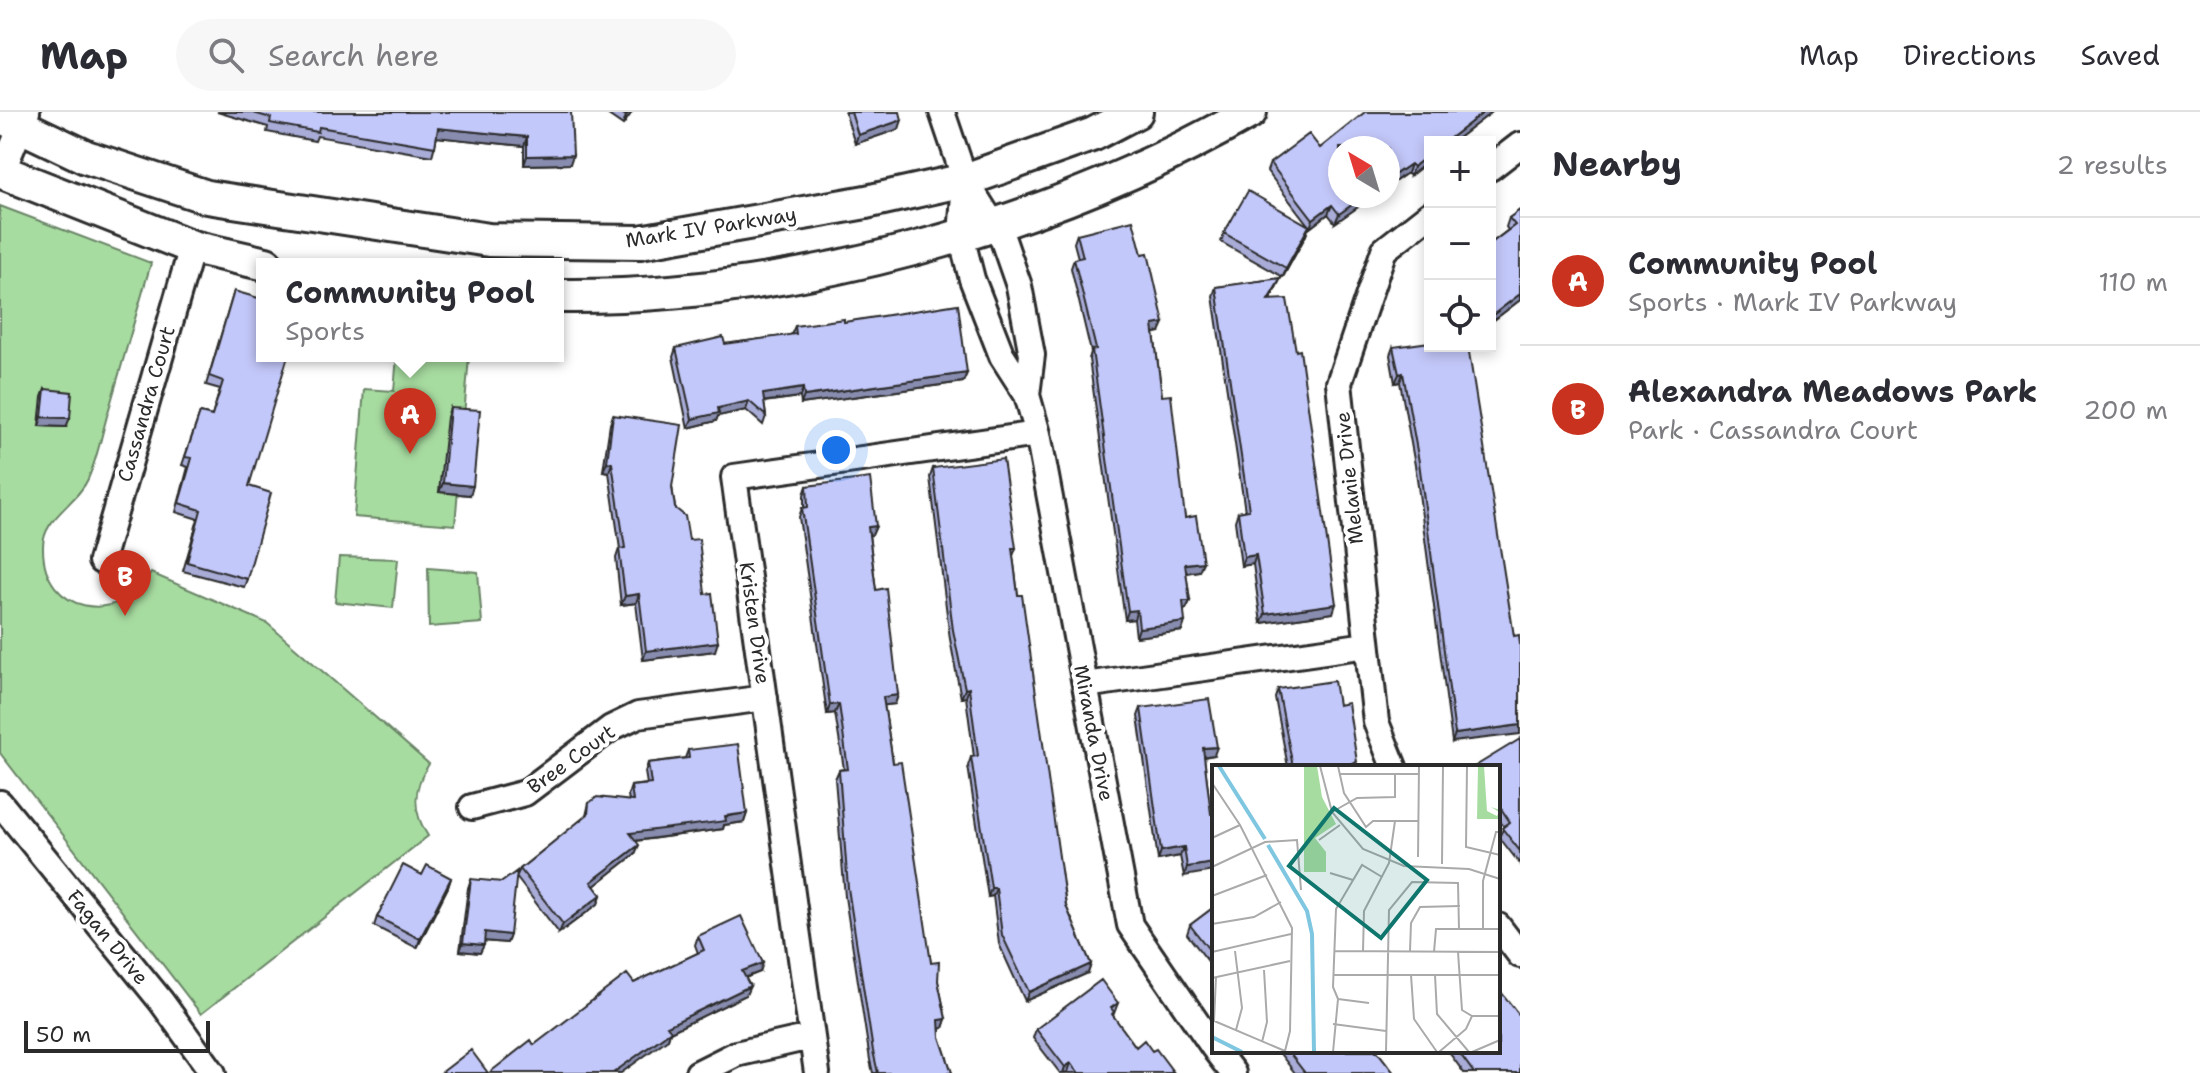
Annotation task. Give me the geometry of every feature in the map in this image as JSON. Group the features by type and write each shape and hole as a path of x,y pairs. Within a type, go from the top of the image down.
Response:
{"main road":[{"name":"Mark IV Parkway","path":"16,118 86,157 207,197 489,240 640,242 866,202 965,180 1094,134 1136,112"},
{"path":"564,296 622,297 794,275 961,236 1179,153 1250,112"},
{"path":"1,172 192,247 256,262"}],"street":[{"name":"Miranda Drive","path":"942,112 965,180 1003,240 1027,316 1032,355 1027,395"},
{"path":"1,172 16,118"},
{"path":"1496,163 1520,145"},
{"name":"Miranda Drive","path":"965,180 961,236 972,279 1002,356 1027,395 1038,434 1130,925 1212,1046"},
{"name":"Melanie Drive","path":"1393,765 1376,722 1339,383 1384,250 1424,219"},
{"name":"Cassandra Court","path":"101,561 192,247"},
{"name":"Kristen Drive","path":"817,1073 734,477 1038,434"},
{"path":"1085,685 1367,645"},
{"name":"Bree Court","path":"472,807 525,793 611,728 638,715 765,698"},
{"name":"Fagan Drive","path":"0,803 161,1001 213,1073"},
{"path":"1500,929 1520,955"},
{"path":"698,1073 736,1054 810,1037"},
{"name":"Miranda Drive","path":"1217,1053 1233,1073"}],"green space":[{"path":"0,206 151,263 88,479 44,537 46,570 55,587 69,599 85,606 103,606 121,601 137,590 151,573 267,623 429,764 416,800 419,818 428,836 201,1014 0,753"},
{"path":"396,362 469,362 455,525 354,517 364,389 394,391"},
{"path":"339,557 398,559 393,608 335,602"},
{"path":"428,568 478,572 482,623 429,627"}],"building":[{"path":"250,112 571,112 573,155 527,156 527,137 438,128 435,147 319,127 318,132 270,123 271,118"},
{"path":"851,112 900,112 902,120 858,135"},
{"path":"1365,112 1484,112 1453,136 1424,136 1424,159 1413,167 1410,164 1400,171 1400,136 1335,136"},
{"path":"1309,134 1320,148 1328,142 1328,208 1313,219 1270,163"},
{"path":"1248,191 1309,226 1286,268 1224,233"},
{"path":"1520,210 1520,294 1496,312 1496,239 1515,225 1509,218"},
{"path":"1133,220 1142,254 1148,253 1164,323 1153,325 1162,396 1171,395 1185,518 1196,516 1203,562 1185,564 1190,601 1183,601 1185,622 1139,628 1137,610 1128,611 1092,350 1096,349 1074,259 1083,257 1077,234"},
{"path":"1281,278 1268,300 1287,299 1296,351 1300,350 1336,604 1265,614 1256,555 1244,557 1238,512 1249,510 1216,287"},
{"path":"234,291 256,297 256,362 286,362 249,486 271,493 247,579 187,562 201,510 179,503 192,458 185,457 200,413 212,416 223,381 209,376"},
{"path":"958,304 967,373 804,396 803,388 763,394 766,416 749,401 718,408 719,413 692,419 676,348 723,337 725,344 796,334 795,326 844,319 844,322"},
{"path":"1424,343 1424,352 1469,352 1514,636 1519,635 1520,725 1455,734 1419,462 1403,373 1399,374 1393,347"},
{"path":"45,389 72,392 70,418 42,417"},
{"path":"450,408 480,410 473,486 443,483"},
{"path":"613,415 682,425 672,487 675,508 685,516 689,540 699,539 705,594 712,593 718,642 646,651 639,594 625,596 619,549 625,548 612,463 607,462"},
{"path":"1003,459 1016,548 1012,548 1018,595 1022,595 1066,906 1091,964 1029,992 1002,935 996,888 991,888 971,757 978,756 969,688 965,689 953,630 933,468"},
{"path":"870,478 876,526 868,527 876,590 886,588 898,695 883,697 893,763 901,762 931,963 939,962 938,981 946,1019 939,1020 940,1037 952,1073 878,1073 848,888 839,770 848,769 839,704 830,705 802,508 808,507 807,486"},
{"path":"1334,681 1338,705 1348,703 1357,762 1353,765 1293,765 1278,689"},
{"path":"1209,699 1217,747 1203,748 1212,814 1212,863 1187,867 1184,847 1161,851 1141,708"},
{"path":"1520,739 1520,851 1502,828 1510,822 1500,807 1500,765 1477,765"},
{"path":"738,744 747,813 725,816 726,821 630,833 639,845 591,882 601,895 563,924 520,869 588,814 589,803 597,797 633,801 631,786 651,784 648,763 689,758 688,750"},
{"path":"403,865 422,875 427,865 451,878 420,939 377,917"},
{"path":"517,871 510,935 485,932 484,945 463,943 471,879 502,882"},
{"path":"1212,908 1212,953 1190,925"},
{"path":"741,916 763,963 742,971 750,986 667,1026 671,1031 613,1073 489,1073 531,1040 534,1045 627,974 634,983 704,950 698,936"},
{"path":"1101,980 1118,1003 1111,1008 1112,1014 1136,1047 1144,1040 1152,1051 1156,1049 1174,1073 1079,1073 1071,1063 1065,1067 1036,1029"},
{"path":"1500,991 1520,1016 1520,1073 1474,1073 1459,1053 1500,1053"},
{"path":"471,1050 488,1073 441,1073"},
{"path":"1290,1053 1379,1053 1394,1073 1305,1073"}],"place":[{"name":"Community Pool","path":"410,454"},
{"name":"Alexandra Meadows Park","path":"125,616"}]}
